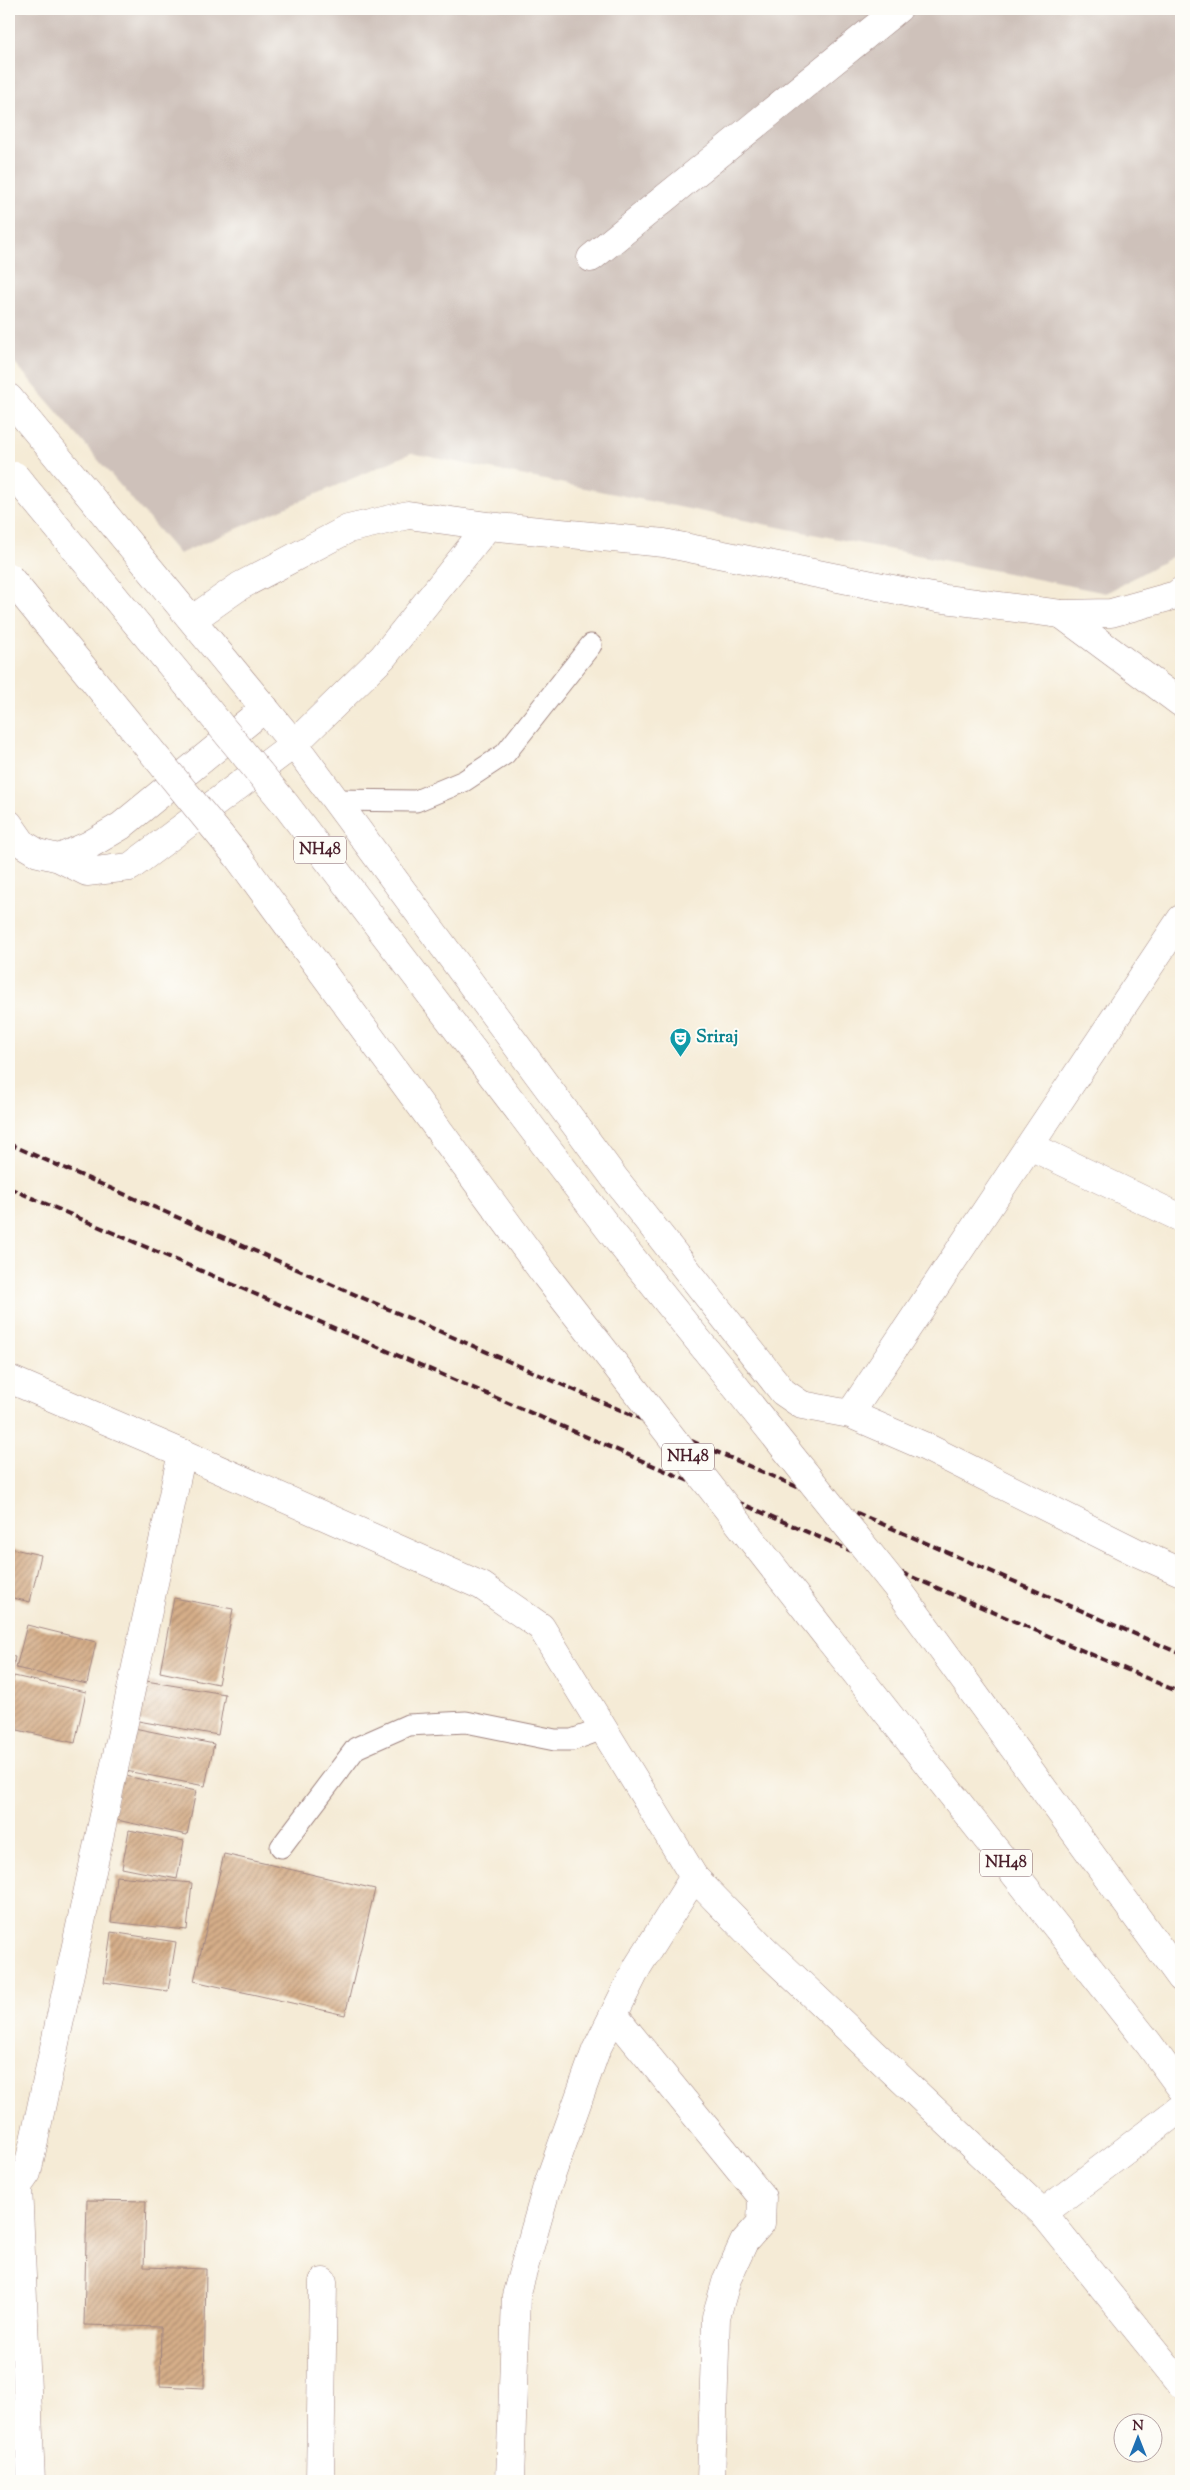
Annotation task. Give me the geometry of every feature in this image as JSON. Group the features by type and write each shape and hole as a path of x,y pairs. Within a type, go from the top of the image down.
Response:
{"main road":[{"path":"591,258 898,9"},
{"path":"9,398 193,619 294,744 616,1180 783,1392 802,1405 850,1414 924,1446 1136,1552 1181,1572"},
{"name":"NH48","path":"12,472 286,805 612,1233 898,1589 1181,1978"},
{"path":"193,619 240,586 348,529 408,515 488,526 664,543 937,598 1061,614 1110,612 1176,595 1181,591"},
{"path":"9,824 23,844 38,853 58,858 87,872 130,867 294,744 383,657 488,526"},
{"name":"NH48","path":"9,577 237,856 546,1276 1149,2044 1181,2088"},
{"path":"1061,614 1181,704"},
{"path":"58,858 89,845 121,826 265,708"},
{"path":"850,1414 1181,919"},
{"path":"1030,1146 1181,1218"},
{"path":"9,1379 182,1453 482,1586 541,1627 694,1877 764,1949 1043,2213 1181,2384"},
{"path":"30,2481 14,2189 27,2173 182,1453"},
{"path":"510,2481 516,2296 546,2190 596,2050 638,1966 694,1877"},
{"path":"614,2015 762,2197 761,2223 744,2242 727,2279 716,2317 711,2481"},
{"path":"1043,2213 1181,2108"},
{"path":"320,2481 323,2282"}],"lane":[{"path":"335,800 416,801 464,781 505,754 591,645"},
{"path":"281,1847 356,1748 408,1725 466,1722 555,1740 572,1740 603,1729"}],"shaded area":[{"path":"9,9 1181,9 1181,552 1106,593 411,453 179,554 9,356"}],"building":[{"path":"9,1548 41,1555 30,1602 9,1597"},
{"path":"174,1598 233,1609 218,1684 160,1672"},
{"path":"27,1625 96,1642 87,1684 16,1668"},
{"path":"9,1656 15,1657 10,1686 9,1686"},
{"path":"14,1676 86,1692 75,1743 9,1728 9,1700"},
{"path":"146,1681 225,1694 218,1735 138,1721"},
{"path":"134,1728 214,1744 205,1786 126,1771"},
{"path":"121,1775 196,1791 187,1835 112,1819"},
{"path":"129,1830 184,1841 177,1879 122,1868"},
{"path":"224,1854 375,1889 345,2015 194,1981"},
{"path":"116,1876 192,1883 187,1930 111,1922"},
{"path":"111,1932 176,1942 168,1991 104,1982"},
{"path":"87,2200 146,2201 144,2267 206,2269 204,2388 160,2386 161,2327 84,2325"}],"railway":[{"path":"9,1144 1181,1654"},
{"path":"9,1188 1181,1693"}],"place":[{"name":"Sriraj","path":"680,1057"}]}
